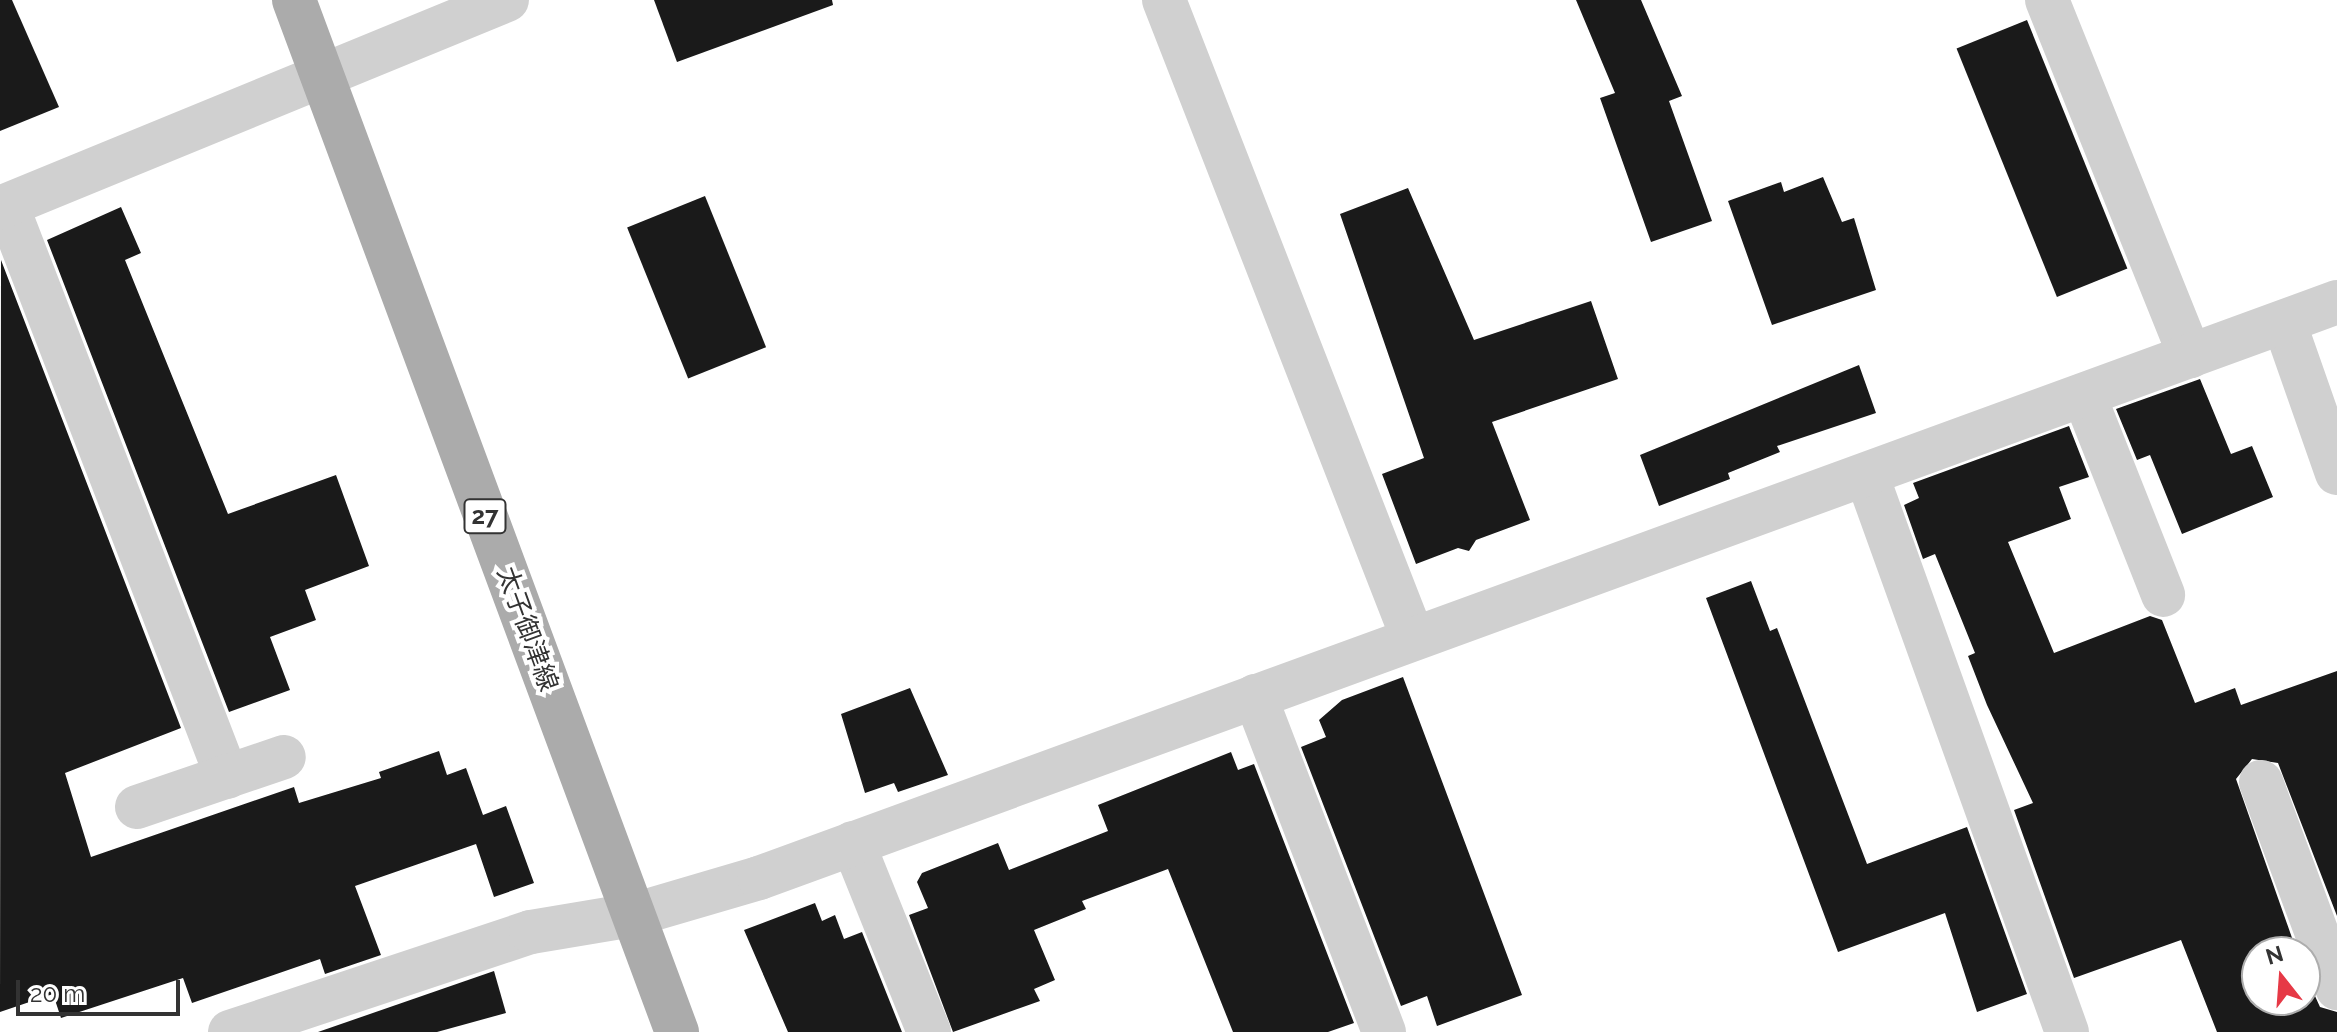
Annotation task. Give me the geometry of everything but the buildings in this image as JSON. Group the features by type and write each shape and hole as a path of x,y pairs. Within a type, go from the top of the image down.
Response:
{"main road":[{"name":"太子御津線","path":"294,0 677,1032"}],"street":[{"path":"1164,0 1412,636"},
{"path":"2047,0 2190,356"},
{"path":"227,777 4,207 499,1"},
{"path":"230,1032 531,932 633,915 853,843 1412,636 1867,476 2337,302"},
{"path":"2284,322 2337,473"},
{"path":"2084,395 2163,595"},
{"path":"1867,476 2067,1032"},
{"path":"1255,696 1384,1032"},
{"path":"137,807 284,757"},
{"path":"2261,782 2337,988"},
{"path":"853,843 929,1032"}]}
